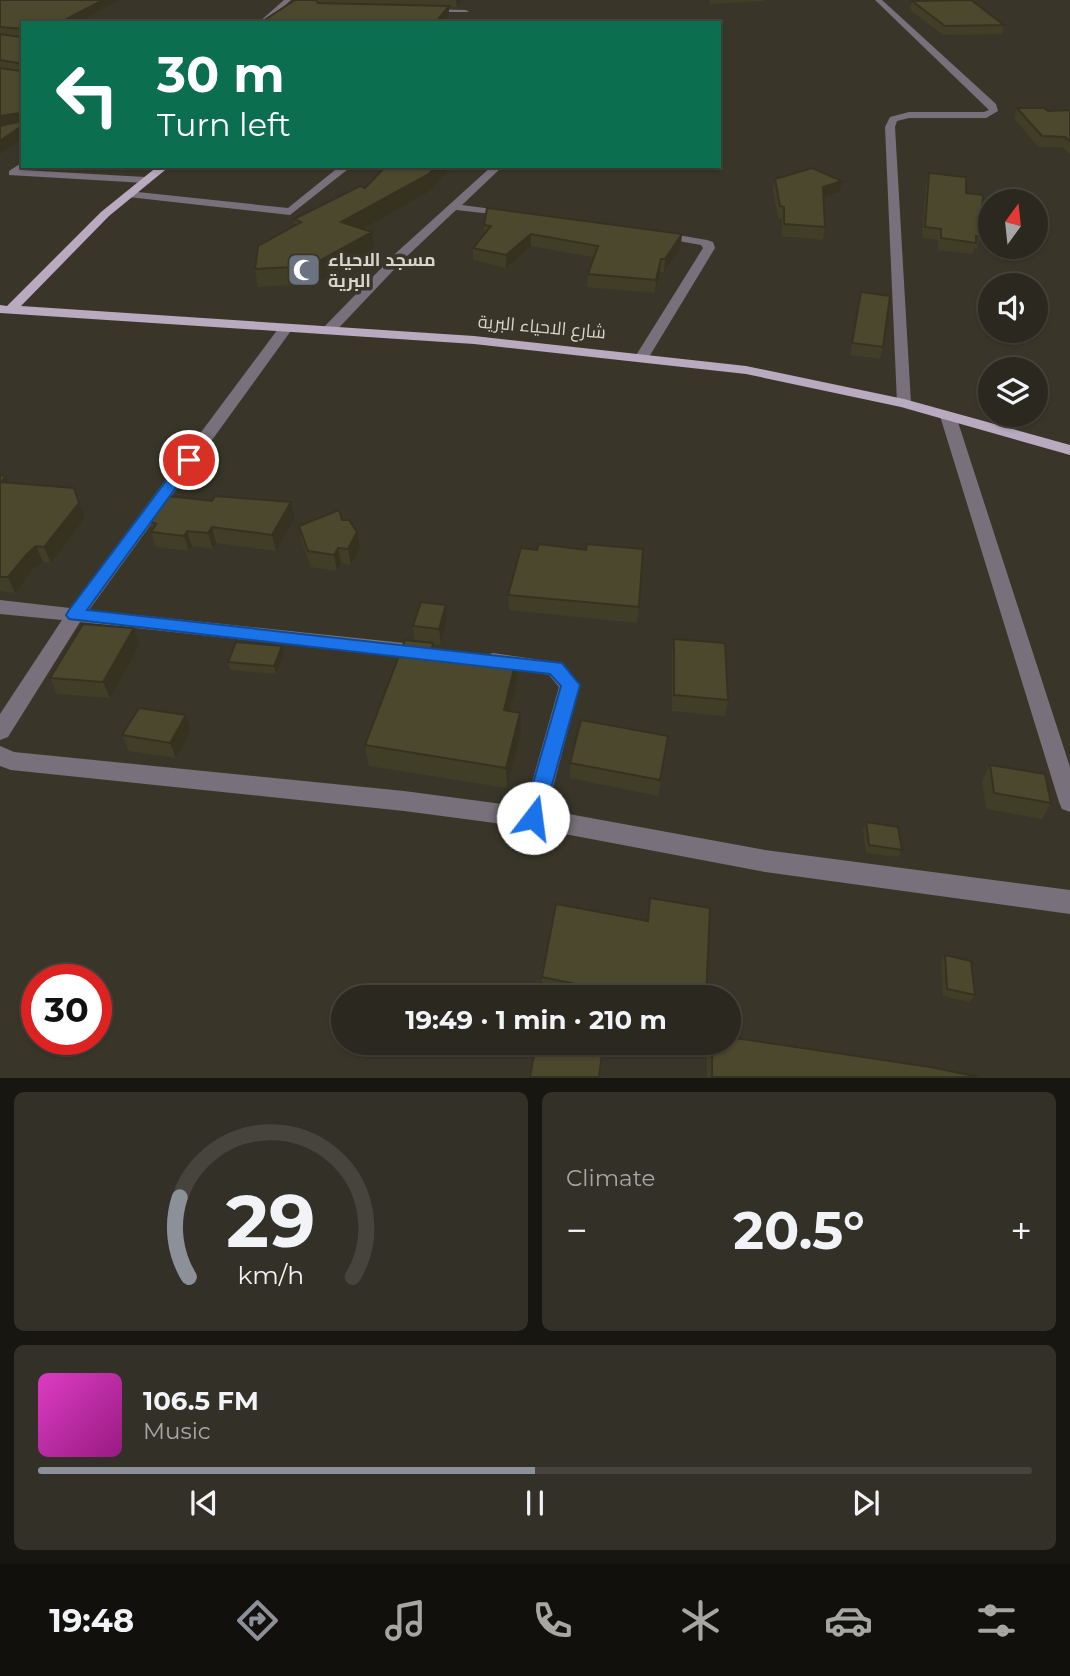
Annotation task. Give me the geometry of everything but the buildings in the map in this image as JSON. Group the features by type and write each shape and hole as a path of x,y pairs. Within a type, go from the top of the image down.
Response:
{"main road":[{"path":"5,309 128,194 161,168"},
{"name":"شارع الاحياء البرية","path":"5,309 474,340 746,370 904,404 1070,450"}],"street":[{"path":"263,21 288,0"},
{"path":"878,0 993,106 994,111 986,115 909,115 893,119 890,127 904,404"},
{"path":"414,10 469,8 460,21"},
{"path":"21,167 13,173 145,180"},
{"path":"128,194 290,212 345,168"},
{"path":"328,331 400,256 496,168"},
{"path":"455,207 524,216"},
{"path":"642,357 709,248 709,244 703,242 648,233"},
{"path":"0,731 75,615 286,328"},
{"path":"948,416 1070,802"},
{"path":"0,607 443,654"},
{"path":"469,657 555,668 570,685 533,818"},
{"path":"0,755 11,761 404,801 533,818 765,861 1070,902"}],"place":[{"name":"مسجد الاحياء البرية","path":"304,270"}],"route":[{"path":"189,460 75,615 210,627 555,668 564,674 570,685 533,818"}]}
